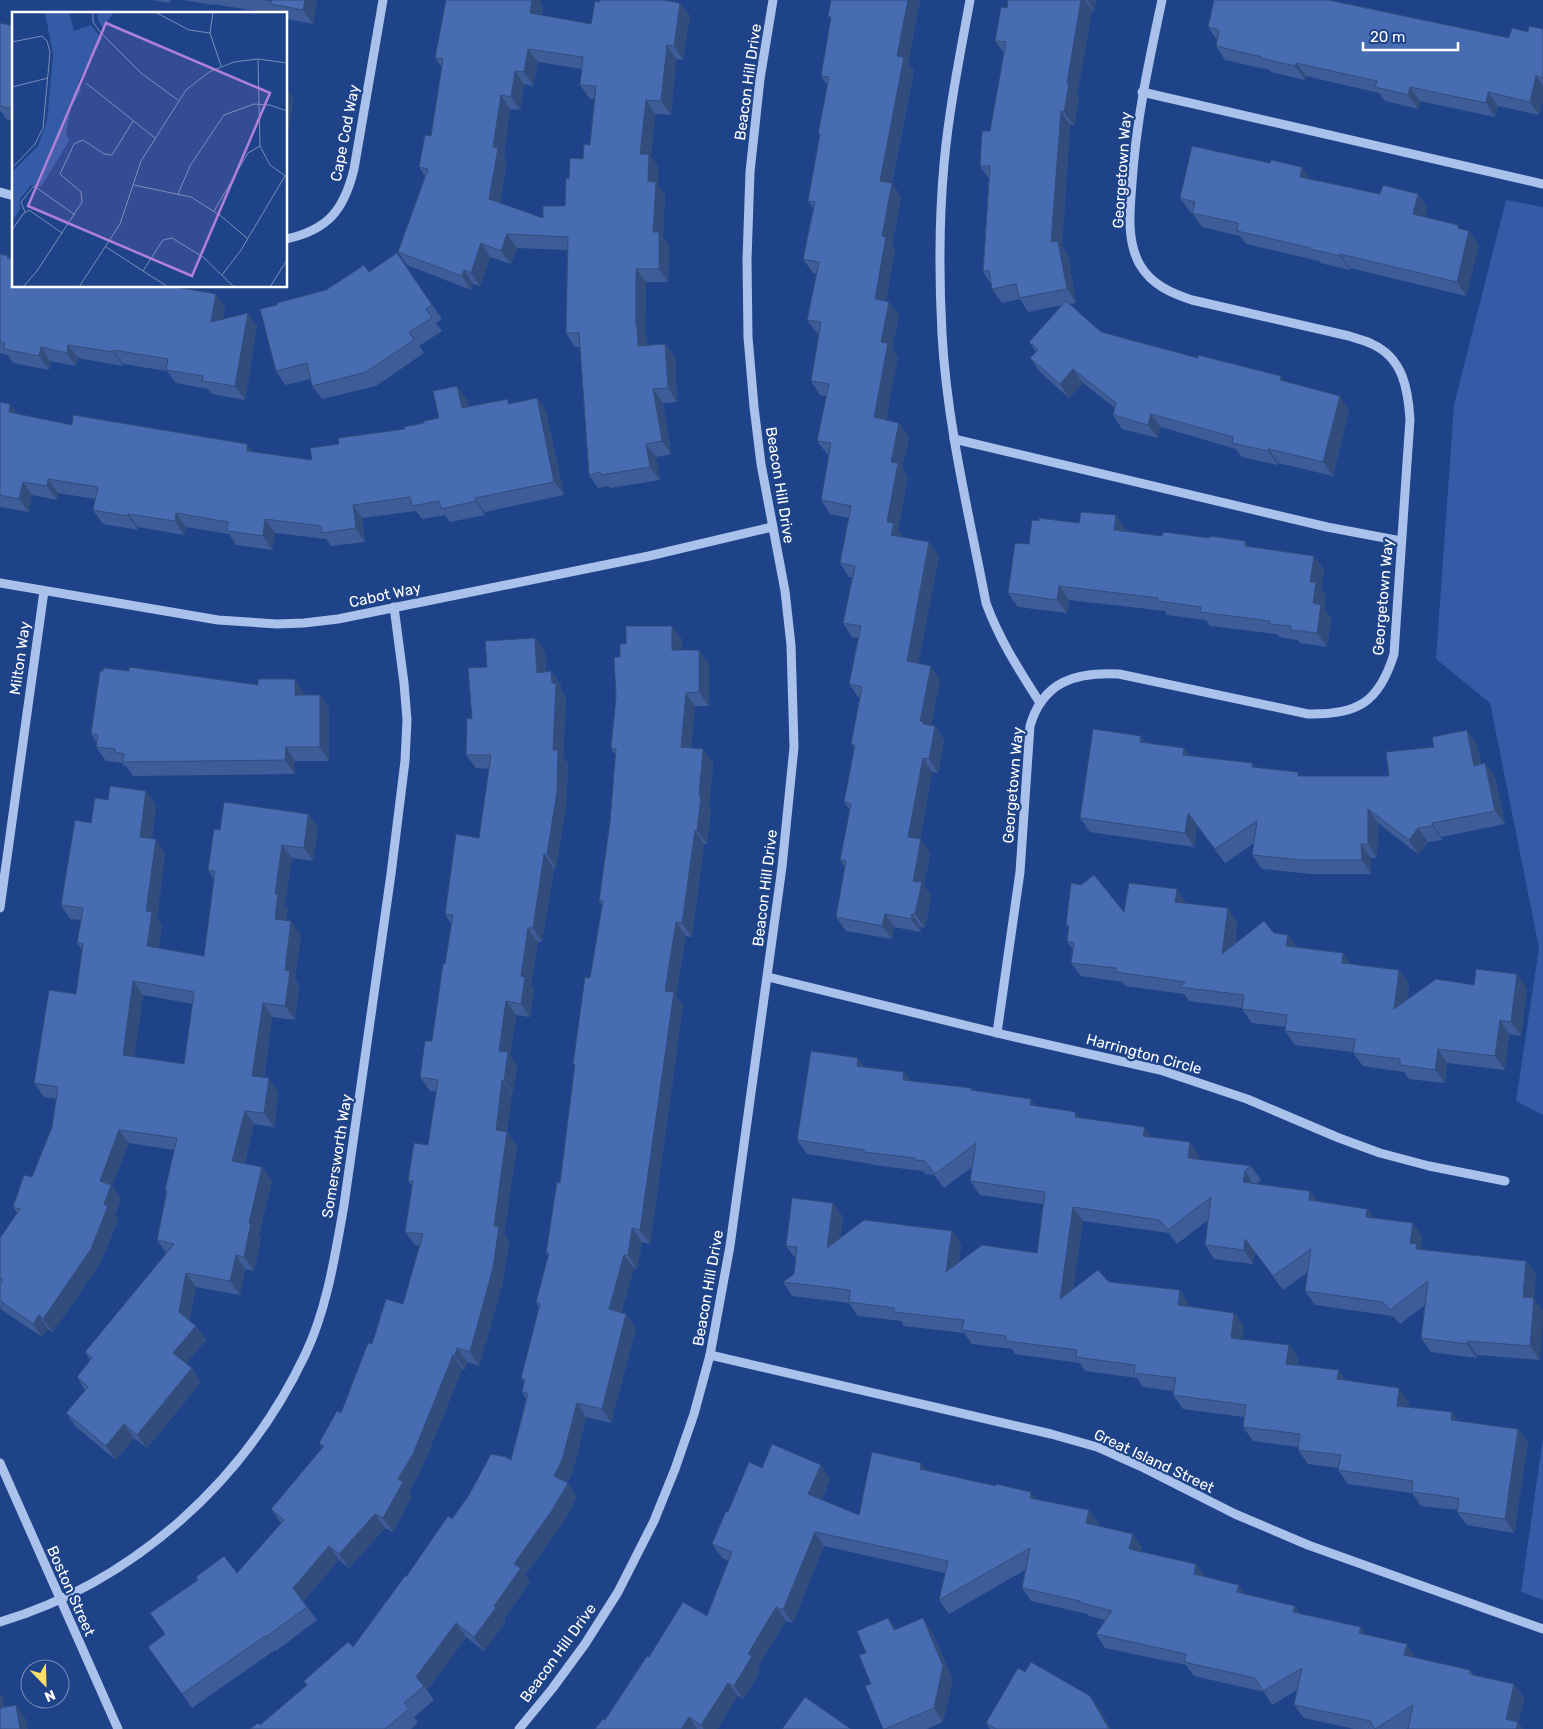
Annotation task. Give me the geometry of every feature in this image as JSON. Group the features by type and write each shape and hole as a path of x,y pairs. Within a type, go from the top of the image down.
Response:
{"street":[{"name":"Cape Cod Way","path":"288,239 304,235 320,227 343,203 350,189 383,0"},
{"name":"Beacon Hill Drive","path":"519,1729 552,1689 585,1644 622,1583 654,1521 694,1414 710,1355 730,1246 768,977 783,859 794,747 791,645 785,591 761,464 748,337 747,260 750,172 760,79 773,0"},
{"path":"970,0 950,114 944,166 940,271 942,336 954,439 986,603 1004,646 1040,703"},
{"name":"Georgetown Way","path":"997,1033 1020,872 1030,726 1034,712 1050,692 1062,683 1079,676 1096,673 1119,674 1308,714 1329,715 1350,710 1368,700 1379,688 1388,672 1394,654 1408,455 1408,397 1404,379 1397,364 1386,353 1372,344 1349,336 1192,300 1170,293 1152,281 1140,265 1132,243 1130,216 1135,143 1142,92 1162,0"},
{"path":"1142,92 1543,184"},
{"path":"954,439 1327,527 1401,541"},
{"name":"Cabot Way","path":"0,582 218,620 250,623 304,623 338,619 650,556 772,527"},
{"name":"Milton Way","path":"0,908 44,591"},
{"name":"Somersworth Way","path":"0,1622 59,1598 122,1565 161,1538 196,1507 236,1464 265,1425 305,1354 322,1308 335,1256 391,874 405,761 407,720 394,607"},
{"name":"Harrington Circle","path":"768,977 997,1033 1160,1070 1247,1099 1339,1138 1380,1153 1429,1166 1505,1180"},
{"name":"Great Island Street","path":"710,1355 1042,1432 1097,1447 1144,1468 1235,1514 1308,1545 1543,1628"},
{"name":"Boston Street","path":"0,1463 118,1729"}],"shaded area":[{"path":"1506,200 1543,207 1543,1115 1516,1101 1539,948 1490,703 1436,659 1454,405"},
{"path":"1543,1438 1543,1600 1521,1592"}],"building":[{"path":"265,0 305,0 303,10 271,4 272,1"},
{"path":"446,0 532,0 530,13 591,24 595,1 663,0 680,3 674,46 667,45 661,101 646,100 640,154 649,154 648,181 656,182 653,232 659,232 659,269 636,269 638,346 665,344 668,388 653,389 662,441 646,444 650,467 601,475 600,472 589,475 579,333 566,333 568,237 507,234 501,251 481,243 471,273 464,270 462,276 398,252 428,169 419,167 425,135 431,136 443,59 435,58","holes":["528,49 583,57 580,85 596,86 590,145 584,144 583,159 570,158 569,179 566,178 565,206 543,206 543,218 489,199 498,148 493,147 501,95 511,97 515,71 524,72"]},
{"path":"831,0 908,0 897,56 904,57 880,181 892,183 882,236 886,237 875,299 889,302 881,342 888,343 874,417 899,423 891,462 898,463 887,522 894,523 891,535 929,542 907,661 931,666 920,721 923,724 935,726 929,759 923,758 908,837 921,839 913,881 922,882 915,914 912,914 911,919 885,914 882,926 836,917 846,861 840,860 851,804 844,802 855,745 851,744 862,687 849,684 861,626 843,623 855,566 840,563 851,506 821,500 831,443 817,441 829,384 811,381 821,322 807,320 819,262 803,259 815,202 808,201 829,77 821,76 831,17 828,16"},
{"path":"1008,0 1081,0 1064,112 1061,111 1051,242 1058,241 1067,289 1019,298 1016,284 992,289 989,270 983,272 990,166 980,166 982,131 990,131 1006,42 995,41 1001,7 1007,8"},
{"path":"1214,0 1328,0 1509,38 1512,28 1528,32 1529,26 1543,29 1543,78 1536,76 1530,102 1488,92 1486,103 1410,87 1408,95 1375,87 1377,81 1296,63 1295,66 1216,46 1219,30 1208,27"},
{"path":"0,23 12,26 12,109 0,106"},
{"path":"1192,146 1270,163 1271,160 1302,167 1300,177 1380,194 1383,185 1418,194 1413,214 1458,225 1458,228 1469,231 1457,282 1237,231 1238,223 1192,213 1195,202 1180,198"},
{"path":"397,253 432,305 426,309 432,318 409,332 414,340 366,372 312,386 307,363 276,371 260,309 326,290 364,265 369,272"},
{"path":"0,254 12,259 12,288 182,288 216,294 211,322 248,313 235,386 202,381 203,376 166,370 168,359 68,345 67,353 41,347 39,356 4,349 5,343 0,342"},
{"path":"1066,301 1101,332 1198,358 1198,355 1281,376 1280,380 1340,396 1323,462 1269,449 1268,451 1232,443 1233,437 1151,414 1148,425 1113,415 1116,403 1073,369 1060,384 1030,358 1038,350 1029,342"},
{"path":"457,386 462,408 508,399 508,404 537,398 554,482 475,498 476,501 441,509 439,501 412,506 410,497 353,505 356,528 322,533 321,526 265,519 263,536 227,531 228,522 176,513 175,521 93,510 98,487 48,479 47,486 23,482 19,499 0,495 0,402 10,404 9,412 72,425 73,415 247,444 247,451 312,460 310,448 339,444 338,438 405,429 404,427 439,418 433,391"},
{"path":"1081,512 1116,515 1114,530 1162,536 1163,532 1210,538 1210,536 1245,541 1245,546 1314,556 1310,582 1316,582 1313,603 1321,605 1317,633 1291,630 1291,626 1270,624 1270,621 1200,612 1201,607 1158,601 1158,598 1059,586 1057,600 1008,593 1015,543 1029,544 1032,520 1039,521 1039,518 1079,523"},
{"path":"626,626 672,626 672,650 699,650 699,692 686,693 681,747 703,749 697,831 695,830 682,923 676,922 665,991 674,992 640,1230 632,1228 628,1255 624,1255 609,1309 626,1314 602,1409 577,1403 562,1460 554,1476 568,1483 553,1509 514,1564 521,1568 494,1606 496,1608 474,1637 456,1623 416,1677 424,1686 404,1703 409,1709 385,1729 250,1729 258,1723 260,1725 307,1685 304,1681 348,1642 353,1647 406,1577 448,1516 452,1519 469,1495 491,1454 511,1460 528,1394 522,1392 525,1379 521,1378 540,1304 536,1302 549,1253 546,1253 557,1182 560,1183 585,977 590,978 603,901 599,901 610,822 616,749 611,748 616,697 614,657 620,657 620,644 626,644"},
{"path":"535,638 537,673 551,671 552,683 556,683 553,750 558,750 557,792 547,854 544,854 533,928 528,928 521,976 525,977 521,1004 506,1001 499,1051 508,1052 504,1081 502,1080 496,1130 507,1132 494,1226 499,1227 493,1268 470,1352 457,1348 455,1356 453,1355 413,1454 398,1479 403,1482 383,1518 375,1514 339,1554 329,1546 293,1588 307,1607 182,1694 148,1647 165,1634 150,1613 198,1580 196,1577 224,1556 237,1573 284,1520 271,1509 324,1446 319,1443 337,1411 341,1413 368,1343 372,1344 386,1299 403,1304 423,1234 405,1232 413,1181 408,1181 414,1143 428,1145 438,1080 420,1077 425,1041 432,1041 443,964 445,964 453,915 445,914 456,834 479,838 491,755 466,755 467,718 472,719 468,668 487,667 485,641"},
{"path":"129,667 258,685 258,679 295,679 295,695 320,695 320,747 286,747 285,760 123,762 124,754 115,752 115,749 96,747 98,735 91,734 100,671 103,671 103,668 129,671"},
{"path":"1093,729 1141,736 1140,742 1184,748 1183,755 1252,763 1252,767 1298,772 1298,776 1389,776 1386,752 1434,747 1432,737 1467,730 1474,766 1485,763 1495,811 1432,823 1432,826 1418,828 1409,840 1368,809 1368,844 1361,844 1362,860 1301,860 1252,855 1257,821 1215,849 1188,813 1185,833 1080,818"},
{"path":"110,786 146,791 140,837 156,839 146,911 152,912 147,946 204,956 215,871 208,870 214,829 220,830 224,802 308,814 304,848 282,845 275,894 278,894 275,919 291,921 285,970 290,971 285,1006 263,1003 252,1076 269,1078 264,1113 245,1111 232,1161 262,1167 249,1223 251,1223 244,1257 236,1255 230,1281 186,1273 179,1312 196,1326 173,1353 192,1368 137,1435 124,1424 106,1446 66,1413 88,1387 77,1377 92,1358 85,1352 174,1244 157,1240 167,1191 165,1190 177,1138 119,1130 100,1181 111,1185 104,1204 108,1206 91,1249 43,1319 39,1315 33,1324 0,1301 0,1284 3,1280 0,1278 0,1238 20,1209 13,1207 24,1175 32,1177 52,1127 58,1087 34,1083 49,990 76,994 83,944 77,943 83,908 61,905 75,820 91,823 95,798 108,800","holes":["133,981 194,992 184,1064 123,1055"]},
{"path":"1094,875 1124,912 1129,883 1177,889 1175,902 1228,908 1222,954 1264,921 1274,933 1288,935 1286,946 1343,953 1342,963 1399,970 1394,1009 1436,979 1474,985 1476,969 1517,974 1511,1022 1500,1020 1495,1056 1438,1049 1435,1070 1400,1065 1400,1059 1353,1053 1355,1039 1285,1031 1287,1015 1242,1009 1244,995 1179,987 1186,982 1116,972 1116,968 1071,963 1074,943 1067,941 1069,926 1066,925 1071,883 1081,885"},
{"path":"811,1051 858,1058 857,1066 904,1072 903,1080 971,1088 971,1090 1031,1099 1030,1105 1076,1112 1075,1117 1145,1127 1143,1136 1190,1142 1188,1158 1251,1166 1245,1171 1243,1182 1310,1191 1309,1200 1367,1209 1366,1217 1413,1223 1410,1243 1417,1244 1416,1249 1526,1261 1523,1297 1534,1298 1530,1346 1468,1341 1467,1344 1421,1338 1428,1281 1390,1310 1383,1302 1305,1291 1311,1249 1273,1276 1245,1239 1244,1250 1205,1245 1211,1197 1168,1230 1159,1220 1073,1207 1060,1299 1098,1270 1109,1282 1180,1290 1178,1305 1234,1313 1231,1338 1289,1345 1286,1364 1339,1370 1337,1379 1399,1388 1397,1406 1452,1412 1451,1420 1518,1429 1505,1519 1457,1512 1459,1498 1412,1492 1413,1481 1338,1470 1341,1455 1298,1450 1300,1434 1243,1427 1246,1405 1173,1395 1176,1378 1134,1373 1135,1365 1076,1357 1077,1350 1006,1341 1006,1336 962,1330 964,1320 894,1312 895,1308 849,1302 850,1290 783,1282 794,1274 797,1247 786,1246 792,1198 833,1203 827,1248 864,1220 952,1231 946,1272 982,1245 1037,1253 1045,1192 970,1181 976,1143 935,1174 925,1161 915,1160 915,1158 864,1152 864,1150 797,1140"},
{"path":"772,1444 821,1465 808,1494 859,1515 872,1452 921,1463 920,1469 1031,1492 1030,1498 1089,1510 1086,1523 1133,1534 1129,1549 1196,1564 1194,1574 1239,1585 1237,1592 1295,1606 1293,1612 1361,1627 1359,1633 1407,1644 1404,1655 1470,1670 1469,1674 1514,1684 1506,1719 1518,1722 1516,1729 1408,1729 1413,1705 1375,1729 1370,1721 1294,1705 1302,1668 1263,1691 1255,1678 1184,1662 1186,1654 1096,1634 1112,1611 1080,1601 1022,1588 1030,1548 939,1600 948,1561 815,1532 783,1610 776,1607 748,1654 752,1656 734,1686 728,1683 701,1725 689,1717 681,1729 595,1729 603,1719 605,1720 647,1656 649,1657 683,1602 707,1616 732,1552 712,1544 749,1462 762,1468"},
{"path":"888,1618 894,1630 923,1618 943,1666 934,1708 883,1729 865,1686 871,1684 859,1655 866,1653 857,1631"},
{"path":"1031,1662 1090,1696 1109,1729 996,1729 986,1723 1018,1668 1025,1672"},
{"path":"805,1697 851,1729 782,1729"},
{"path":"16,1705 20,1729 0,1729 0,1708"}]}
